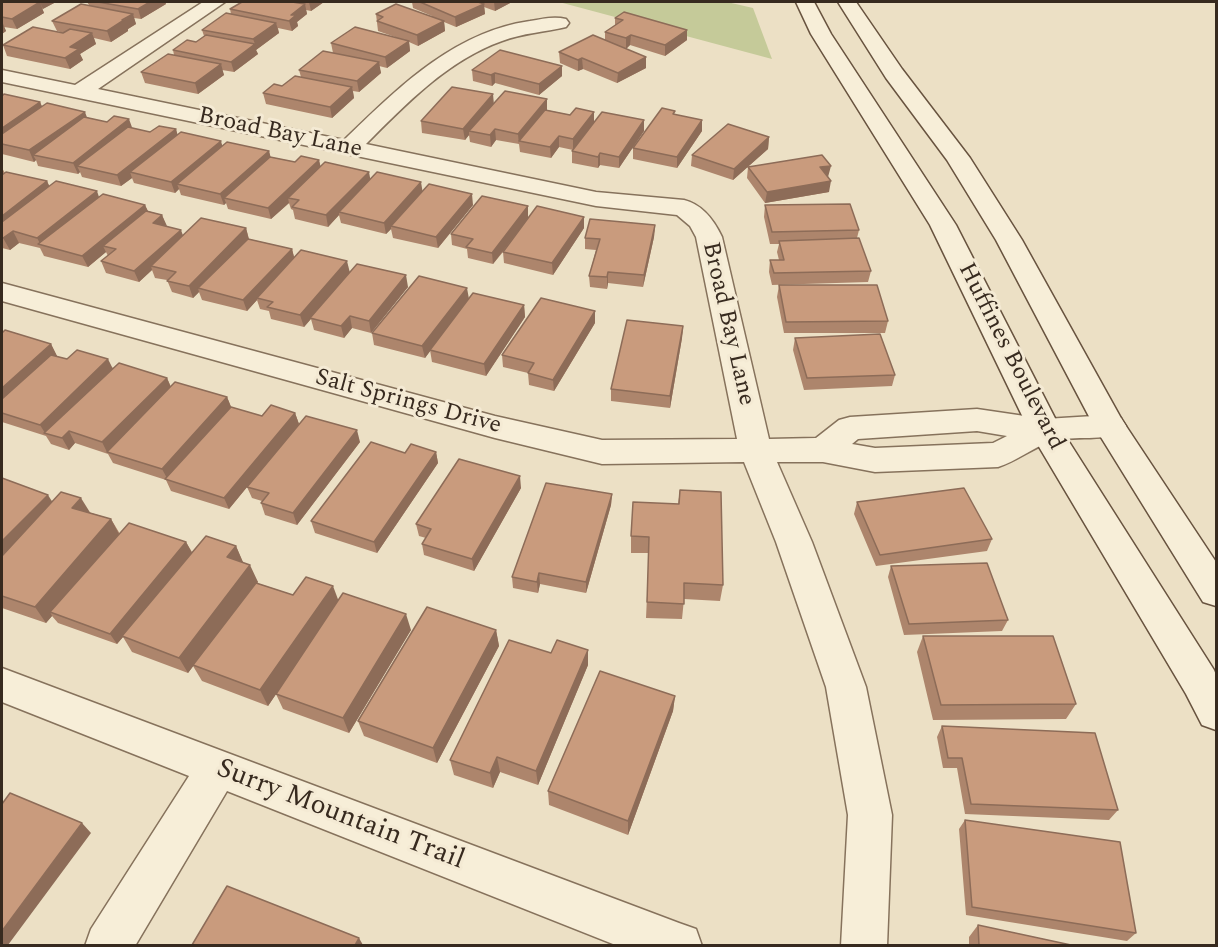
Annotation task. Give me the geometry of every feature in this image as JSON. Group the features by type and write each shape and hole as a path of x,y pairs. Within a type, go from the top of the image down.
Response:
{"street":[{"path":"78,92 215,2"},
{"name":"Huffines Boulevard","path":"805,2 821,34 943,225 1045,430 1200,682 1216,712"},
{"path":"847,2 894,73 958,158 1009,240 1110,426 1216,591"},
{"path":"349,148 419,80 463,51 491,36 518,28 559,23"},
{"name":"Broad Bay Lane","path":"2,76 596,199 684,208 695,214 702,222 709,237 756,452 794,542 846,687 870,815 864,945"},
{"name":"Salt Springs Drive","path":"2,292 524,435 602,452 823,450 875,460 998,455 1045,430 1110,426"},
{"name":"Surry Mountain Trail","path":"2,685 679,945"},
{"path":"108,945 217,769"}],"green space":[{"path":"559,2 727,2 753,8 772,59"}],"building":[{"path":"2,2 40,2 12,19 2,17"},
{"path":"98,2 150,2 138,9"},
{"path":"242,2 305,4 291,15 296,15 289,21 230,9"},
{"path":"420,2 478,2 484,4 455,17"},
{"path":"81,4 133,14 107,31 52,21"},
{"path":"396,4 444,21 417,35 377,21 383,17 376,14"},
{"path":"624,12 687,30 665,45 631,35 626,38 605,32 623,20 615,18"},
{"path":"226,13 276,23 253,39 202,30"},
{"path":"33,27 63,33 70,29 92,33 70,47 79,49 65,58 3,45"},
{"path":"355,27 409,41 385,57 331,43"},
{"path":"206,35 255,44 231,62 173,50 187,40 196,42"},
{"path":"593,35 646,57 618,73 582,58 578,60 559,52"},
{"path":"500,50 562,66 539,84 472,70"},
{"path":"323,51 379,62 357,81 299,70"},
{"path":"168,54 221,64 195,83 141,72"},
{"path":"295,76 352,87 330,107 263,93 274,84 282,86"},
{"path":"452,87 493,94 463,129 421,121"},
{"path":"505,91 547,99 518,134 495,129 490,135 469,131"},
{"path":"4,94 40,102 2,128 2,96"},
{"path":"47,103 85,112 29,150 2,144 2,134"},
{"path":"576,108 594,112 573,139 559,136 550,147 519,141 545,110 570,115"},
{"path":"662,108 675,111 673,114 702,120 677,157 633,148"},
{"path":"602,112 644,120 619,157 600,153 598,157 572,151"},
{"path":"114,116 129,119 73,163 33,155 84,117 107,122"},
{"path":"728,124 769,137 734,169 692,155"},
{"path":"159,126 176,129 117,175 77,166 128,127 150,132"},
{"path":"181,132 221,141 171,182 130,172"},
{"path":"227,142 269,151 220,194 177,184"},
{"path":"822,155 831,166 820,167 831,181 767,192 748,167"},
{"path":"301,156 319,160 268,208 224,198 270,157 295,162"},
{"path":"325,162 369,172 326,215 292,207 299,200 288,198"},
{"path":"6,172 47,181 2,216 2,175"},
{"path":"377,172 421,182 384,223 339,212"},
{"path":"56,181 97,191 37,238 13,231 2,238 2,222"},
{"path":"429,184 472,194 436,237 391,226"},
{"path":"103,194 145,205 82,256 38,244"},
{"path":"482,196 528,206 492,253 466,247 473,239 451,234"},
{"path":"850,204 859,230 772,232 765,205"},
{"path":"537,206 584,217 552,263 503,252"},
{"path":"146,211 162,215 153,223 181,230 134,271 101,261 116,249 103,246"},
{"path":"201,218 246,228 189,286 167,281 176,272 151,266"},
{"path":"590,219 655,225 644,275 608,272 607,277 589,276 600,239 585,238"},
{"path":"859,238 871,271 774,273 770,260 784,260 779,241"},
{"path":"248,239 292,249 243,300 198,288"},
{"path":"301,250 347,261 300,315 267,307 273,302 257,298"},
{"path":"357,264 406,275 369,321 350,316 341,326 310,318"},
{"path":"419,276 467,288 422,346 372,333"},
{"path":"779,285 877,285 888,321 786,322"},
{"path":"473,293 524,305 484,364 430,350"},
{"path":"541,298 595,311 553,380 528,373 534,363 502,355"},
{"path":"627,320 683,326 670,396 611,389"},
{"path":"5,330 51,344 2,388 2,333"},
{"path":"880,334 895,375 807,378 795,338"},
{"path":"77,350 108,359 40,425 2,413 2,399 51,355 67,359"},
{"path":"119,363 167,378 102,442 69,431 62,438 44,433"},
{"path":"175,382 227,397 162,469 107,452"},
{"path":"271,405 295,413 224,498 165,479 231,407 262,416"},
{"path":"306,416 357,430 293,513 261,503 269,493 247,487"},
{"path":"371,442 405,453 411,444 436,452 374,542 311,521"},
{"path":"459,459 520,476 472,559 422,544 431,529 416,524"},
{"path":"2,478 48,495 2,541"},
{"path":"546,483 612,494 586,582 539,573 537,582 512,577"},
{"path":"964,488 992,539 880,555 857,502"},
{"path":"680,490 721,492 723,585 684,583 684,604 647,602 649,537 631,536 633,502 679,504"},
{"path":"61,492 81,498 72,508 111,519 35,607 2,596 2,556"},
{"path":"129,523 186,542 110,634 50,612"},
{"path":"206,536 236,546 227,557 250,565 179,658 122,636"},
{"path":"987,563 1008,620 909,624 891,566"},
{"path":"306,577 333,586 260,690 193,665 256,583 293,595"},
{"path":"343,593 406,614 343,718 276,694"},
{"path":"427,607 496,630 433,748 358,721"},
{"path":"923,636 1053,636 1076,704 941,705"},
{"path":"509,640 551,653 557,640 588,650 536,771 497,757 490,773 450,760"},
{"path":"600,671 675,696 628,821 548,791"},
{"path":"942,726 1095,733 1118,810 971,804 962,758 948,758"},
{"path":"10,793 82,823 2,931 2,804"},
{"path":"965,820 1120,842 1136,933 972,907"},
{"path":"227,886 359,938 355,945 192,945"},
{"path":"978,925 1071,945 979,945"}]}
